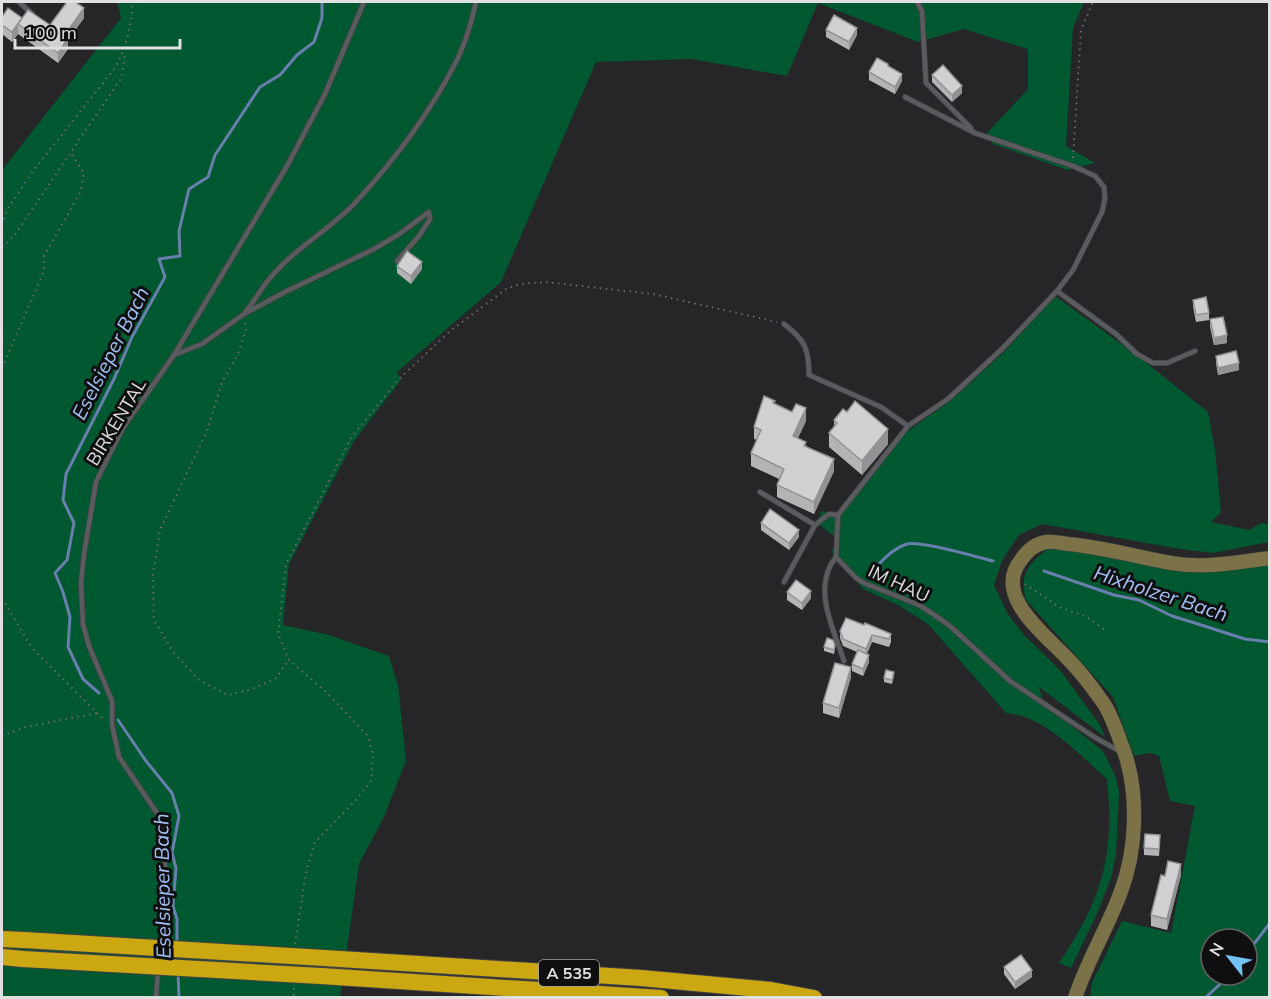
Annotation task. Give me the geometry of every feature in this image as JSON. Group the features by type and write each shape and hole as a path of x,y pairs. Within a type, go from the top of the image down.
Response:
{"highway":[{"name":"A 535","path":"2,939 641,978 771,990 814,998"},
{"name":"A 535","path":"2,957 661,998"}],"main road":[{"path":"1075,998 1082,977 1121,892 1130,860 1133,818 1132,788 1125,754 1105,704 1070,660 1035,626 1019,604 1011,586 1015,567 1030,548 1046,542 1080,545 1173,563 1213,566 1269,558"}],"lane":[{"path":"19,2 35,16"},
{"name":"BIRKENTAL","path":"160,950 165,892 165,847 156,813 119,758 112,725 112,701 89,646 83,624 81,584 96,482 123,428 174,355 288,166 325,94 364,2"},
{"path":"244,314 272,276 330,226 384,169 418,123 459,57 476,2"},
{"path":"917,2 922,11 926,83 975,133"},
{"path":"844,661 832,625 825,590 827,574 836,557 838,515 908,426 948,399 1002,349 1057,291 1072,270 1102,212 1106,199 1104,187 1095,176 1073,166 975,133 905,97"},
{"path":"174,355 202,344 244,314 374,249 429,212 430,219 397,261"},
{"path":"1057,291 1116,334 1137,354 1153,363 1167,363 1195,351"},
{"path":"784,324 799,335 805,346 809,360 809,375 880,407 908,426"},
{"path":"760,492 815,525"},
{"path":"784,582 815,525 830,514 838,515"},
{"name":"IM HAU","path":"836,557 864,583 904,598 936,616 1010,681 1094,737 1125,754"},
{"path":"156,998 159,962"}],"path":[{"path":"2,247 14,236 122,77 125,49 132,25 133,2"},
{"path":"1073,166 1081,30 1093,2"},
{"path":"2,225 8,210 33,171 115,68 125,49"},
{"path":"2,368 45,271 45,256 81,191 84,173 70,152"},
{"path":"294,951 306,873 315,842 356,800 370,781 373,756 368,736 327,693 289,660 278,634 286,564 351,438 398,380 449,332 506,289 520,284 545,282 653,294 784,324"},
{"path":"244,314 246,330 238,354 222,382 207,431 160,530 153,574 154,620 174,653 199,680 228,695 252,689 275,679 289,660"},
{"path":"1012,577 1059,607 1087,617 1106,631"},
{"path":"2,598 32,648 112,725"},
{"path":"2,736 25,727 97,713"},
{"path":"294,982 294,998"}],"green space":[{"path":"117,2 1084,2 1073,28 1066,146 1095,163 1067,170 993,144 987,133 1028,89 1028,49 964,29 918,42 818,3 787,76 692,59 596,62 501,282 397,372 401,380 354,441 289,564 283,625 329,635 389,656 398,685 406,761 384,817 359,864 340,997 2,997 2,170 121,18"},
{"path":"1055,296 1134,353 1208,412 1215,450 1221,512 1211,522 1249,530 1261,523 1269,524 1269,542 1213,553 1042,524 1019,535 1002,561 994,585 1007,613 1024,635 1060,670 1100,725 1105,737 1039,687 1044,704 1103,751 1115,775 1119,791 1116,855 1111,878 1071,968 1059,963 1086,918 1102,876 1107,854 1109,806 1107,779 1073,748 1047,729 1034,721 1006,713 928,624 898,605 863,589 831,551 841,541 818,524 821,511 838,515 843,503 905,433 949,402 1004,352"},
{"path":"1049,548 1079,550 1173,570 1214,572 1269,563 1269,997 1090,997 1092,983 1122,921 1171,933 1195,806 1170,801 1159,756 1150,753 1134,756 1113,697 1026,600 1025,577 1027,570"}],"building":[{"path":"67,2 75,2 84,8 64,36 68,38 58,53 18,24 28,10 50,25"},
{"path":"8,8 22,18 12,32 2,25 2,17"},
{"path":"834,15 857,28 849,42 826,30"},
{"path":"877,58 902,74 895,87 869,72"},
{"path":"943,65 962,86 952,95 932,75"},
{"path":"407,251 422,262 411,276 397,266"},
{"path":"1206,297 1209,313 1196,315 1193,300"},
{"path":"1223,317 1227,335 1214,338 1210,319"},
{"path":"1236,351 1239,363 1218,368 1216,356"},
{"path":"764,396 792,412 796,404 806,408 793,436 806,442 804,446 834,459 814,502 777,485 784,469 751,453 761,430 754,427"},
{"path":"855,401 888,429 862,461 829,433 837,423 834,420 843,409 847,412"},
{"path":"770,509 799,530 789,543 761,523"},
{"path":"796,580 811,591 802,603 787,592"},
{"path":"846,618 891,634 889,639 872,635 866,649 843,639 840,631"},
{"path":"827,638 833,640 834,650 824,647"},
{"path":"858,650 869,655 863,669 852,664"},
{"path":"835,663 851,667 839,708 823,703"},
{"path":"886,670 894,672 892,680 884,678"},
{"path":"1145,834 1160,835 1159,849 1144,848"},
{"path":"1168,861 1181,864 1167,919 1151,915 1161,875 1165,876"},
{"path":"1021,955 1032,970 1015,982 1004,967"}],"waterway":[{"name":"Eselsieper Bach","path":"99,693 83,679 68,647 70,617 55,573 67,560 74,523 63,500 66,474 114,379 132,337 165,277 159,259 180,256 179,231 189,189 208,177 215,155 260,87 280,75 297,55 314,42 322,18 322,2"},
{"name":"Hixholzer Bach","path":"874,570 893,551 914,543 993,561"},
{"name":"Hixholzer Bach","path":"1044,571 1114,595 1139,600 1172,616 1245,639 1270,642"},
{"name":"Eselsieper Bach","path":"118,720 146,761 172,793 179,816 172,853 176,868 173,906 177,919 177,945"},
{"path":"1259,937 1270,923"},
{"name":"Eselsieper Bach","path":"178,972 179,998"},
{"path":"1205,998 1217,987"}]}
